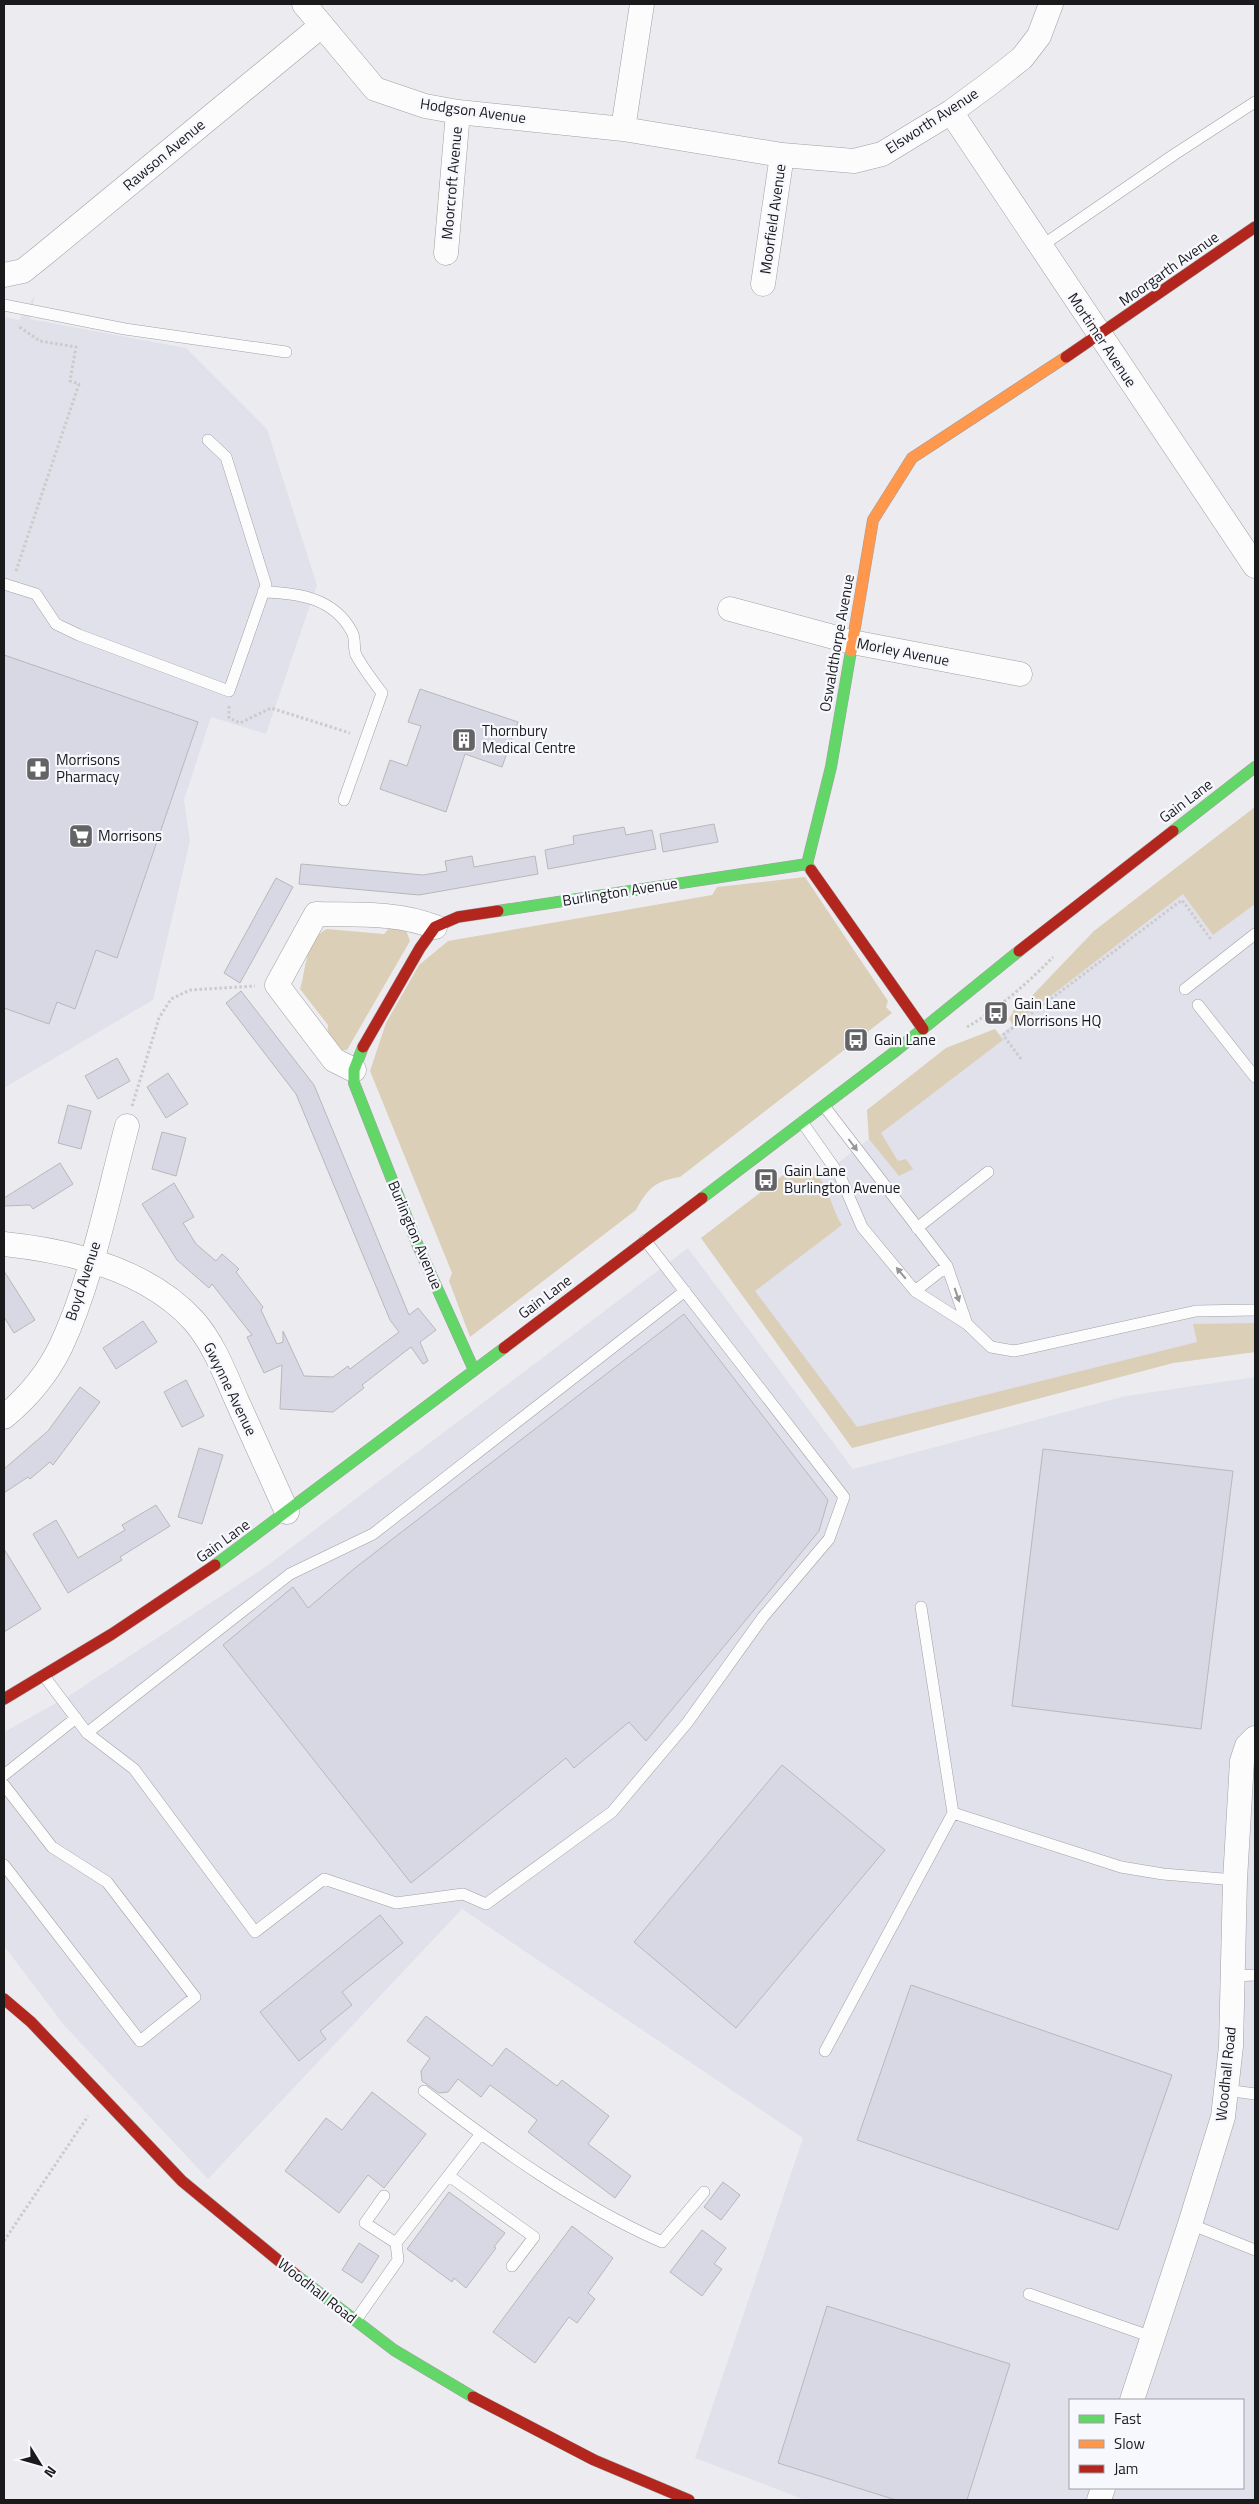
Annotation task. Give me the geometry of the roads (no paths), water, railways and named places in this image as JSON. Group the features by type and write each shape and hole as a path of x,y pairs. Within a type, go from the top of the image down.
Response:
{"street":[{"name":"Hodgson Avenue","path":"304,4 320,26 375,89 425,106 458,112 624,129"},
{"path":"624,129 642,4"},
{"name":"Elsworth Avenue","path":"624,129 782,155 854,160 882,154 951,112 1022,58 1039,36 1051,4"},
{"name":"Rawson Avenue","path":"4,275 23,271 320,26"},
{"name":"Moorcroft Avenue","path":"446,254 458,112"},
{"name":"Mortimer Avenue","path":"951,112 1099,336 1255,566"},
{"name":"Moorfield Avenue","path":"763,284 782,155"},
{"name":"Moorgarth Avenue","path":"1099,336 1255,226"},
{"name":"Oswaldthorpe Avenue","path":"807,864 831,767 873,520 912,458 1099,336"},
{"name":"Morley Avenue","path":"730,609 852,642 1020,674"},
{"name":"Gain Lane","path":"4,1699 44,1676 181,1589 287,1512 824,1106 1255,767"},
{"path":"807,864 923,1029"},
{"name":"Burlington Avenue","path":"474,1370 418,1246 354,1083 354,1070 358,1056 415,956 435,927 458,916 807,864"},
{"path":"354,1070 334,1060 277,985 316,914 393,916 435,927"},
{"name":"Boyd Avenue","path":"4,1417 40,1381 61,1346 90,1260 126,1126"},
{"name":"Gwynne Avenue","path":"4,1244 90,1260 116,1269 165,1295 194,1322 214,1349 287,1512"},
{"name":"Woodhall Road","path":"1132,2399 1223,2117 1244,1975 1235,1880 1242,1761 1247,1746 1255,1738"},
{"name":"Woodhall Road","path":"4,1999 31,2022 182,2181 394,2350 457,2389 594,2460 689,2500"}],"lane":[{"path":"1040,247 1175,154 1255,102"},
{"path":"8,306 25,311 125,329 286,352"},
{"path":"7,585 36,594 56,624 78,635 229,691 266,585 226,457 208,440"},
{"path":"263,592 304,596 326,603 341,615 354,634 355,654 382,693 344,800"},
{"path":"1185,989 1255,934"},
{"path":"1198,1005 1255,1076"},
{"path":"824,1106 947,1266 967,1324"},
{"path":"802,1122 840,1176 862,1227 915,1291 967,1324 991,1347 1014,1351 1196,1310 1255,1310"},
{"path":"918,1228 988,1172"},
{"path":"44,1676 87,1734 134,1769 255,1932 324,1879 396,1902 463,1894 486,1904 612,1812 687,1722 763,1617 829,1539 844,1497 645,1240"},
{"path":"915,1291 947,1266"},
{"path":"87,1734 290,1574 373,1534 685,1291"},
{"path":"825,2052 953,1813 921,1607"},
{"path":"4,1775 76,1718"},
{"path":"4,1785 52,1847 107,1882 195,1997 140,2040 4,1865"},
{"path":"953,1813 1121,1867 1164,1874 1235,1880"},
{"path":"1226,2090 1255,2094"},
{"path":"424,2091 480,2135 617,2222 662,2242 704,2192"},
{"path":"356,2321 398,2260 396,2243 480,2135"},
{"path":"449,2176 534,2237 512,2266"},
{"path":"384,2196 365,2223 396,2243"},
{"path":"1190,2224 1255,2250"},
{"path":"1029,2294 1152,2336"}],"place":[{"name":"Thornbury Medical Centre","path":"464,740"},
{"name":"Morrisons Pharmacy","path":"38,769"},
{"name":"Morrisons","path":"81,836"},
{"name":"Gain Lane Morrisons HQ","path":"996,1013"},
{"name":"Gain Lane","path":"856,1040"},
{"name":"Gain Lane Burlington Avenue","path":"766,1180"}]}
